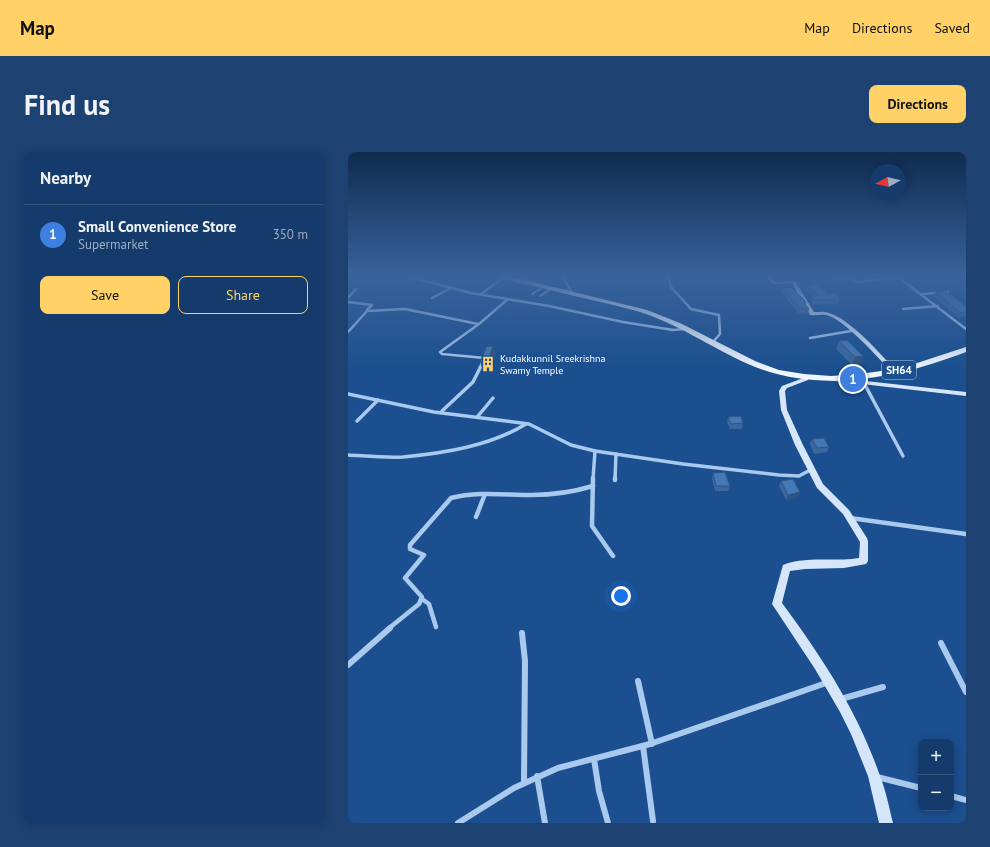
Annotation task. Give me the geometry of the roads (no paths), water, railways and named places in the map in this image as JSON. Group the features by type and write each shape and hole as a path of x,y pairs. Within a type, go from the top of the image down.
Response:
{"main road":[{"name":"SH64","path":"624,307 652,314 753,364 782,374 806,378 829,379 893,371 935,362 966,350"},
{"path":"808,307 812,314 827,314 852,331 884,360 893,371"},
{"path":"806,378 784,387 782,391 784,410 820,486 850,518 864,541 863,561 846,565 800,564 786,568 777,604 811,649 857,733 874,776 886,823"},
{"path":"829,379 966,394"}],"street":[{"path":"348,332 370,307"},
{"path":"442,411 473,382 485,358 442,354 440,352 479,324 498,307"},
{"path":"555,307 623,322 673,330 684,329"},
{"path":"690,307 692,309 719,315 720,334 712,343"},
{"path":"903,309 923,307"},
{"path":"940,307 966,329"},
{"path":"367,311 405,309 479,324"},
{"path":"810,338 852,331"},
{"path":"864,383 887,429 903,456"},
{"path":"348,394 434,412 442,411 527,424 551,434 571,445 595,451 724,470 779,475 799,476 812,469"},
{"path":"478,416 493,398"},
{"path":"357,420 378,400"},
{"path":"348,454 402,457 430,453 483,444 527,424"},
{"path":"595,451 592,526 613,556"},
{"path":"615,480 616,454"},
{"path":"436,627 429,604 422,599 406,578 424,555 410,549 411,542 451,498 460,495 485,494 551,494 580,491 593,486"},
{"path":"476,517 485,494"},
{"path":"850,518 966,534"},
{"path":"348,665 378,637 419,604 422,599"},
{"path":"522,633 525,661 524,782"},
{"path":"941,643 966,692"},
{"path":"638,681 652,744"},
{"path":"458,823 496,797 537,776 574,763 652,744 829,682"},
{"path":"839,700 883,686"},
{"path":"643,746 653,822"},
{"path":"594,759 599,791 608,823"},
{"path":"537,776 545,823"},
{"path":"874,776 918,787"},
{"path":"954,797 966,800"}],"place":[{"name":"Kudakkunnil Sreekrishna Swamy Temple","path":"488,364"},
{"name":"Small Convenience Store","path":"853,379"}]}
